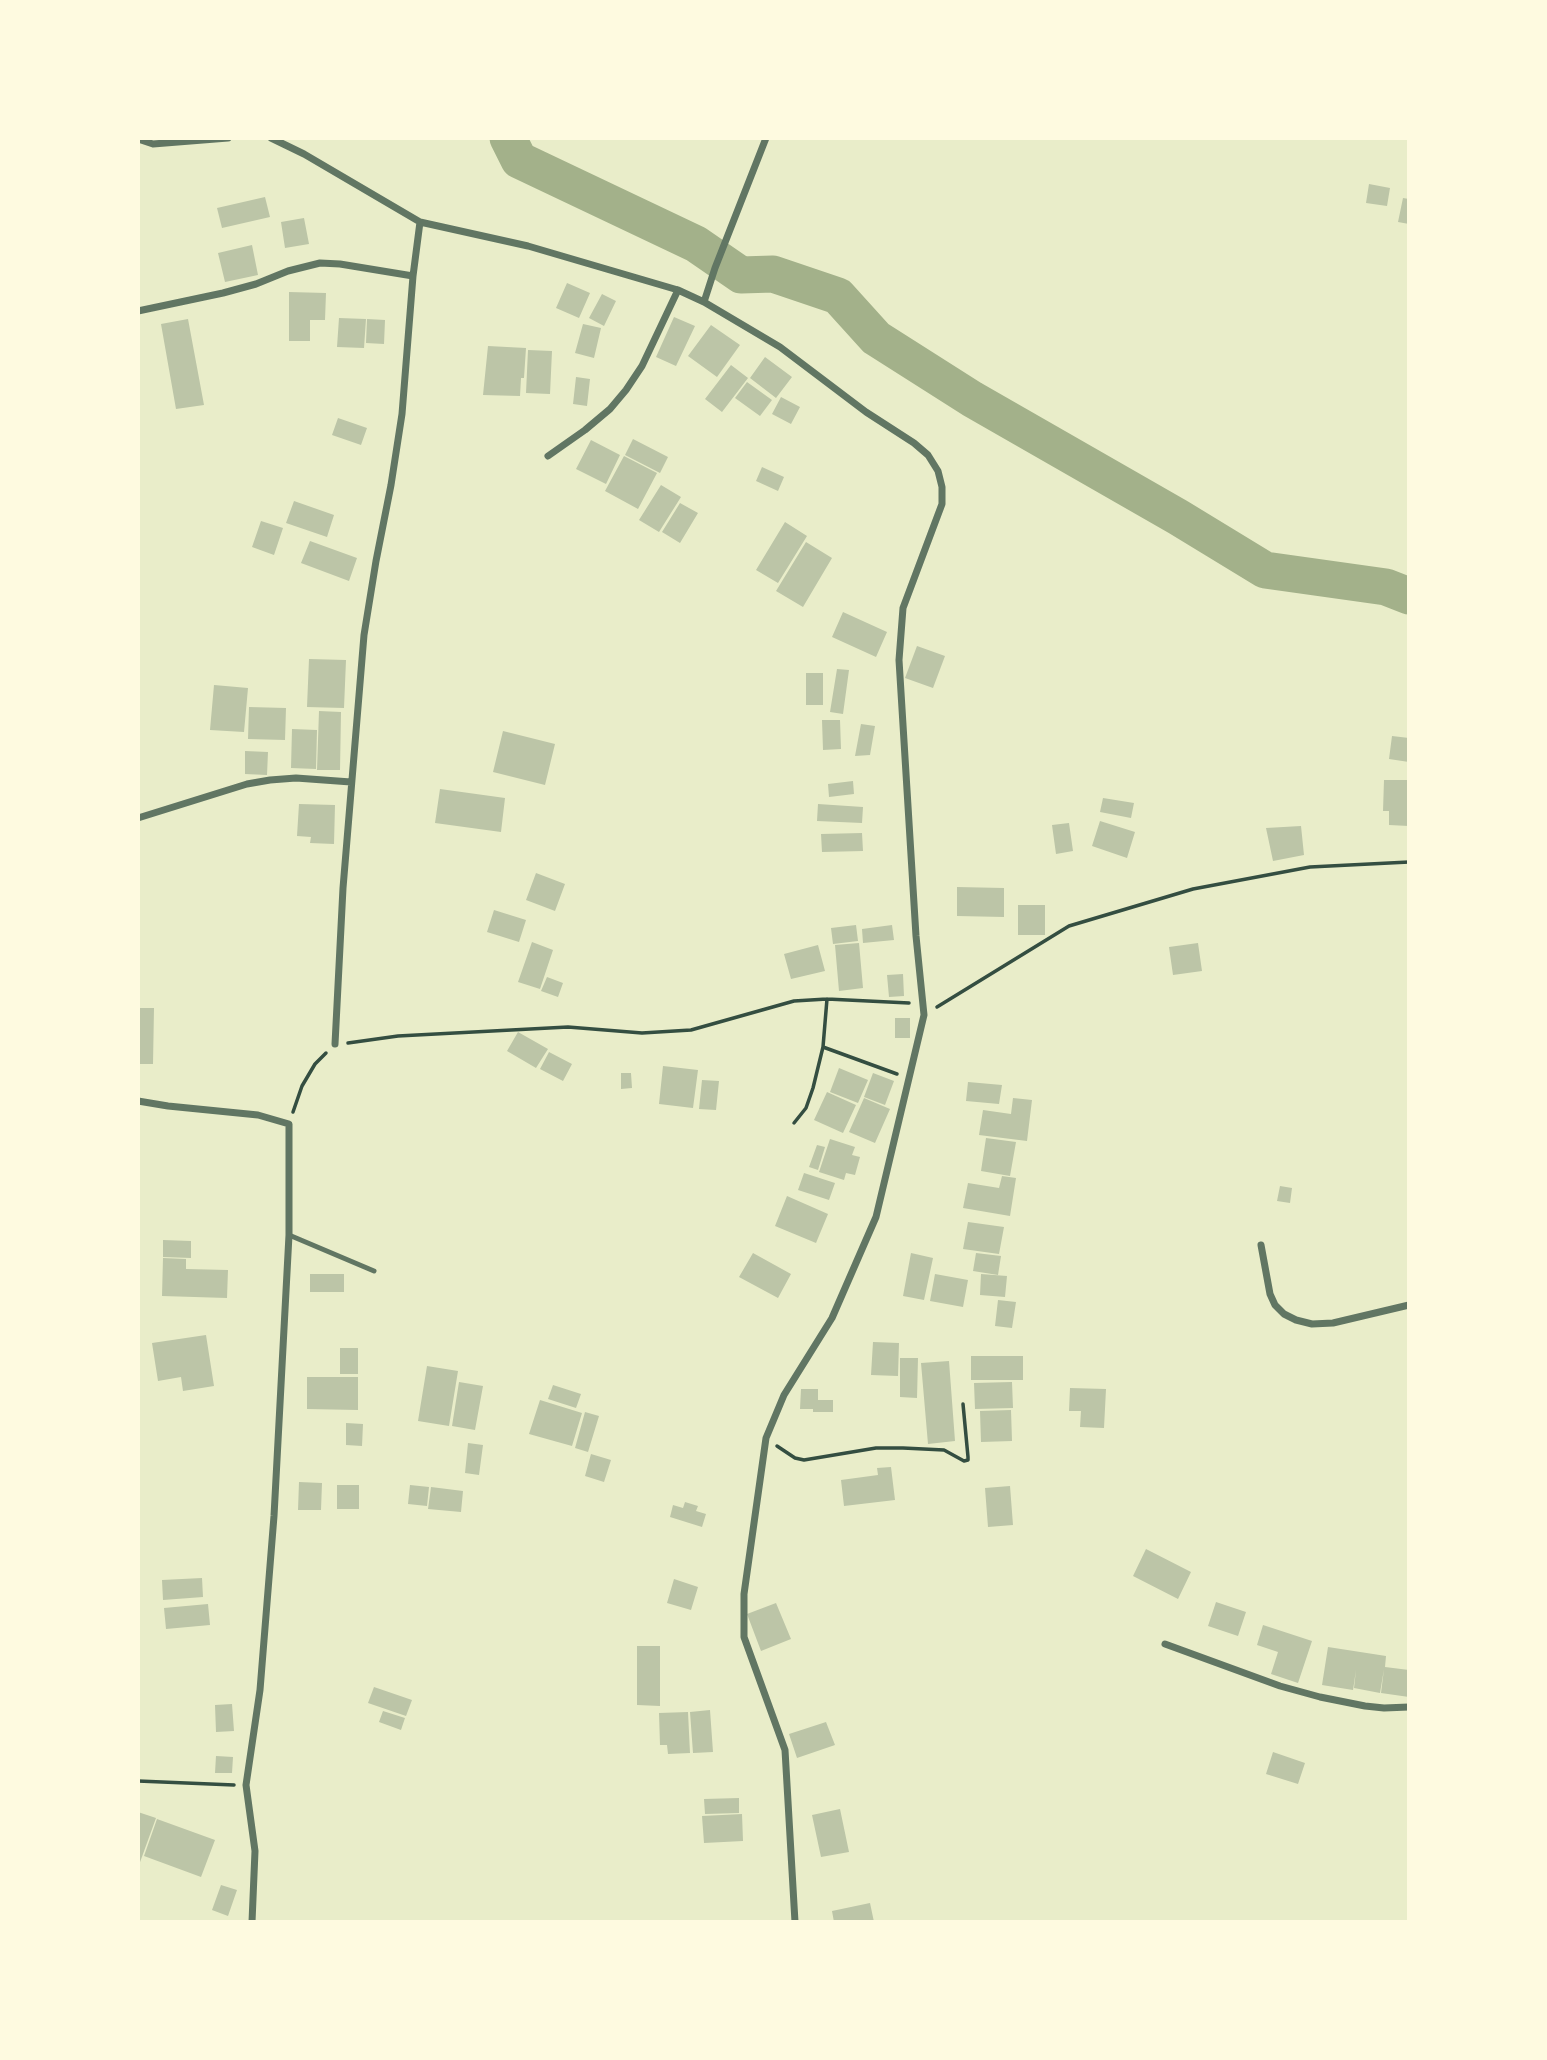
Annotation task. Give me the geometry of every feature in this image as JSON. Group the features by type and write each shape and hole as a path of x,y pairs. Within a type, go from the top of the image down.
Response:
{"street":[{"path":"138,139 153,144 228,138"},
{"path":"271,138 304,153 421,222 528,246 678,290 704,302 780,346 866,412 914,443 939,471 943,504 903,608 899,660 924,1015 876,1217 832,1318 784,1395 766,1438 744,1594 744,1637 785,1750 795,1922"},
{"path":"704,302 766,138"},
{"path":"335,1044 338,957 364,635 400,426 413,276 421,222"},
{"path":"138,311 223,293 288,271 320,264 340,264 413,276"},
{"path":"548,456 610,409 626,390 642,366 678,290"},
{"path":"138,818 247,784 270,780 296,778 351,782"},
{"path":"138,1101 258,1115 289,1124 289,1236 274,1516 260,1690 246,1785 255,1851 252,1922"},
{"path":"1261,1245 1270,1294 1275,1305 1296,1320 1312,1324 1334,1323 1409,1305"},
{"path":"1165,1644 1280,1686 1320,1697 1365,1706 1409,1707"}],"lane":[{"path":"289,1236 374,1271"}],"path":[{"path":"924,1015 1069,926 1193,889 1310,867 1409,862"},
{"path":"794,1124 806,1108 823,1048 827,999"},
{"path":"289,1124 302,1086 315,1064 335,1044 398,1036 533,1028 568,1027 642,1033 691,1030 794,1001 827,999 922,1002"},
{"path":"823,1048 907,1078"},
{"path":"766,1438 795,1458 804,1460 876,1448 903,1448 943,1450 964,1461 968,1460 968,1457 963,1404"},
{"path":"138,1781 246,1785"}],"building":[{"path":"1369,184 1390,188 1387,206 1366,203"},
{"path":"265,197 270,217 222,228 217,208"},
{"path":"1403,198 1409,199 1409,224 1398,222"},
{"path":"304,218 309,244 285,248 281,222"},
{"path":"252,245 258,275 225,282 218,253"},
{"path":"567,283 590,293 579,318 556,308"},
{"path":"289,292 326,293 325,320 310,320 310,341 289,341"},
{"path":"602,294 616,301 604,326 589,318"},
{"path":"674,317 695,326 676,366 656,357"},
{"path":"339,318 366,319 364,348 337,347"},
{"path":"188,319 204,405 176,409 161,324"},
{"path":"367,319 385,320 384,344 366,343"},
{"path":"583,324 601,328 594,358 575,353"},
{"path":"711,325 740,345 717,377 688,356"},
{"path":"488,346 526,348 520,396 483,395"},
{"path":"528,350 552,351 550,394 526,393"},
{"path":"765,357 792,377 776,398 750,378"},
{"path":"731,365 748,378 722,412 705,399"},
{"path":"576,377 590,379 587,406 573,404"},
{"path":"747,382 772,400 760,416 735,398"},
{"path":"781,397 800,407 791,424 772,414"},
{"path":"338,418 367,428 361,445 332,435"},
{"path":"633,439 668,457 660,473 625,455"},
{"path":"591,440 620,455 606,484 576,469"},
{"path":"624,456 657,473 638,509 605,491"},
{"path":"762,467 784,477 778,491 756,481"},
{"path":"661,485 681,497 659,532 639,520"},
{"path":"294,501 334,515 327,537 286,523"},
{"path":"680,503 698,513 680,543 662,532"},
{"path":"261,521 283,528 274,555 252,547"},
{"path":"785,522 807,536 778,583 756,570"},
{"path":"310,541 357,558 349,581 301,563"},
{"path":"806,542 832,558 803,607 776,591"},
{"path":"843,612 887,632 876,657 832,637"},
{"path":"917,646 945,656 933,688 905,678"},
{"path":"309,659 346,660 344,708 307,707"},
{"path":"837,669 849,670 843,714 830,712"},
{"path":"806,673 823,673 823,705 806,705"},
{"path":"214,685 248,688 244,732 210,730"},
{"path":"249,707 286,708 285,740 248,739"},
{"path":"319,711 341,712 340,770 317,770"},
{"path":"822,720 840,720 841,749 823,750"},
{"path":"861,724 875,726 870,755 855,756"},
{"path":"292,729 317,730 316,769 291,768"},
{"path":"503,731 555,744 545,785 493,772"},
{"path":"1392,736 1409,738 1409,762 1389,759"},
{"path":"245,751 268,752 267,775 245,774"},
{"path":"1384,780 1409,780 1409,826 1389,825 1389,811 1383,811"},
{"path":"853,781 854,794 829,797 828,784"},
{"path":"440,789 505,798 501,832 435,823"},
{"path":"1103,798 1134,803 1131,818 1100,812"},
{"path":"299,804 335,805 334,844 310,843 311,837 297,836"},
{"path":"818,804 863,807 862,823 817,821"},
{"path":"1100,821 1135,832 1127,858 1092,846"},
{"path":"1069,823 1073,851 1056,854 1052,825"},
{"path":"1301,826 1304,855 1273,861 1266,828"},
{"path":"862,833 863,851 822,852 821,834"},
{"path":"536,873 565,884 555,911 526,900"},
{"path":"957,887 1004,888 1004,917 957,916"},
{"path":"1018,905 1045,905 1045,935 1018,935"},
{"path":"494,910 526,920 519,942 487,932"},
{"path":"856,925 858,941 833,944 831,928"},
{"path":"892,925 894,940 863,943 862,929"},
{"path":"532,942 553,950 540,989 518,982"},
{"path":"859,943 863,988 839,991 835,945"},
{"path":"1198,943 1202,971 1173,975 1169,947"},
{"path":"818,945 825,971 791,979 784,954"},
{"path":"903,974 904,996 889,997 887,975"},
{"path":"547,977 563,983 558,997 541,991"},
{"path":"138,1008 154,1008 153,1064 138,1064"},
{"path":"895,1018 910,1018 910,1038 895,1038"},
{"path":"518,1032 548,1049 536,1068 507,1051"},
{"path":"549,1052 572,1064 563,1081 540,1069"},
{"path":"663,1066 698,1070 693,1108 659,1104"},
{"path":"839,1068 868,1080 858,1103 830,1092"},
{"path":"621,1073 631,1073 632,1088 621,1089"},
{"path":"873,1073 894,1081 885,1105 864,1097"},
{"path":"702,1080 719,1081 716,1110 699,1109"},
{"path":"968,1082 1002,1085 999,1104 966,1101"},
{"path":"827,1092 856,1105 843,1133 814,1120"},
{"path":"864,1098 890,1109 875,1143 849,1132"},
{"path":"1013,1098 1032,1100 1027,1141 979,1135 983,1110 1011,1114"},
{"path":"986,1138 1016,1142 1010,1176 981,1171"},
{"path":"830,1139 855,1147 852,1155 860,1157 855,1175 846,1173 844,1180 819,1172"},
{"path":"817,1145 825,1147 818,1170 809,1167"},
{"path":"804,1173 835,1183 829,1200 798,1190"},
{"path":"1002,1176 1016,1178 1010,1216 963,1208 968,1183 999,1188"},
{"path":"1280,1186 1292,1188 1290,1203 1277,1201"},
{"path":"787,1196 828,1214 816,1243 775,1226"},
{"path":"968,1222 1004,1227 999,1254 963,1249"},
{"path":"163,1240 191,1241 191,1258 163,1257"},
{"path":"753,1253 791,1274 778,1298 739,1277"},
{"path":"911,1253 933,1258 924,1300 903,1296"},
{"path":"976,1253 1001,1256 998,1275 973,1271"},
{"path":"163,1258 186,1259 186,1269 228,1270 227,1298 162,1296"},
{"path":"310,1274 344,1274 344,1292 310,1292"},
{"path":"935,1274 968,1280 963,1307 930,1301"},
{"path":"981,1274 1007,1276 1005,1297 980,1295"},
{"path":"998,1300 1016,1302 1012,1328 995,1326"},
{"path":"206,1335 214,1386 183,1391 181,1377 158,1381 152,1343"},
{"path":"873,1342 899,1343 898,1376 871,1375"},
{"path":"340,1348 358,1348 358,1374 340,1374"},
{"path":"971,1356 1023,1356 1023,1380 971,1380"},
{"path":"900,1358 918,1358 917,1398 900,1397"},
{"path":"949,1361 955,1441 928,1444 921,1363"},
{"path":"427,1366 458,1371 449,1426 418,1421"},
{"path":"307,1377 358,1377 358,1410 307,1409"},
{"path":"459,1382 483,1386 475,1430 452,1426"},
{"path":"1012,1382 1013,1408 975,1409 974,1383"},
{"path":"553,1385 581,1394 576,1408 548,1399"},
{"path":"1070,1388 1106,1389 1104,1428 1080,1427 1081,1411 1069,1411"},
{"path":"801,1389 818,1389 818,1400 833,1400 833,1412 800,1409"},
{"path":"540,1400 582,1413 572,1446 529,1434"},
{"path":"1011,1410 1012,1441 981,1442 980,1411"},
{"path":"585,1412 599,1416 588,1452 575,1448"},
{"path":"346,1423 363,1424 362,1446 346,1445"},
{"path":"468,1443 483,1445 479,1475 465,1473"},
{"path":"591,1454 611,1460 604,1482 585,1476"},
{"path":"891,1467 895,1500 844,1506 841,1480 878,1475 877,1468"},
{"path":"299,1482 322,1483 321,1510 298,1510"},
{"path":"337,1485 359,1485 359,1509 337,1509"},
{"path":"410,1485 429,1487 427,1506 408,1504"},
{"path":"1010,1486 1013,1525 988,1527 985,1488"},
{"path":"431,1487 463,1491 461,1512 428,1509"},
{"path":"685,1502 698,1506 696,1511 706,1514 702,1527 670,1517 673,1505 683,1508"},
{"path":"1146,1549 1191,1572 1178,1599 1133,1576"},
{"path":"202,1578 203,1597 163,1600 162,1580"},
{"path":"674,1579 698,1587 691,1610 667,1603"},
{"path":"1216,1602 1246,1612 1238,1636 1208,1626"},
{"path":"776,1603 791,1639 761,1651 747,1614"},
{"path":"208,1604 210,1625 166,1629 164,1608"},
{"path":"1263,1625 1312,1641 1298,1683 1271,1674 1278,1652 1257,1645"},
{"path":"637,1646 660,1646 660,1706 637,1705"},
{"path":"1328,1647 1386,1656 1385,1667 1409,1670 1409,1697 1381,1693 1384,1669 1380,1693 1354,1688 1356,1670 1353,1690 1322,1685"},
{"path":"374,1687 412,1700 406,1716 368,1703"},
{"path":"232,1704 234,1731 216,1732 215,1705"},
{"path":"710,1710 713,1752 693,1753 690,1712"},
{"path":"383,1711 405,1718 401,1730 379,1722"},
{"path":"688,1712 690,1753 668,1754 667,1745 660,1745 659,1713"},
{"path":"826,1722 835,1745 797,1758 789,1734"},
{"path":"1273,1752 1305,1763 1298,1784 1266,1774"},
{"path":"216,1756 233,1757 232,1773 215,1773"},
{"path":"739,1798 739,1813 705,1814 704,1799"},
{"path":"840,1809 849,1852 821,1857 812,1815"},
{"path":"138,1812 156,1818 139,1865 138,1865"},
{"path":"742,1814 743,1841 704,1843 702,1816"},
{"path":"157,1819 215,1840 201,1877 144,1856"},
{"path":"221,1885 237,1890 228,1916 212,1910"},
{"path":"870,1903 874,1922 834,1922 832,1911"}],"waterway":[{"path":"508,138 519,160 696,244 741,275 773,274 838,296 876,338 972,399 1265,570 1386,587 1409,596"}]}
